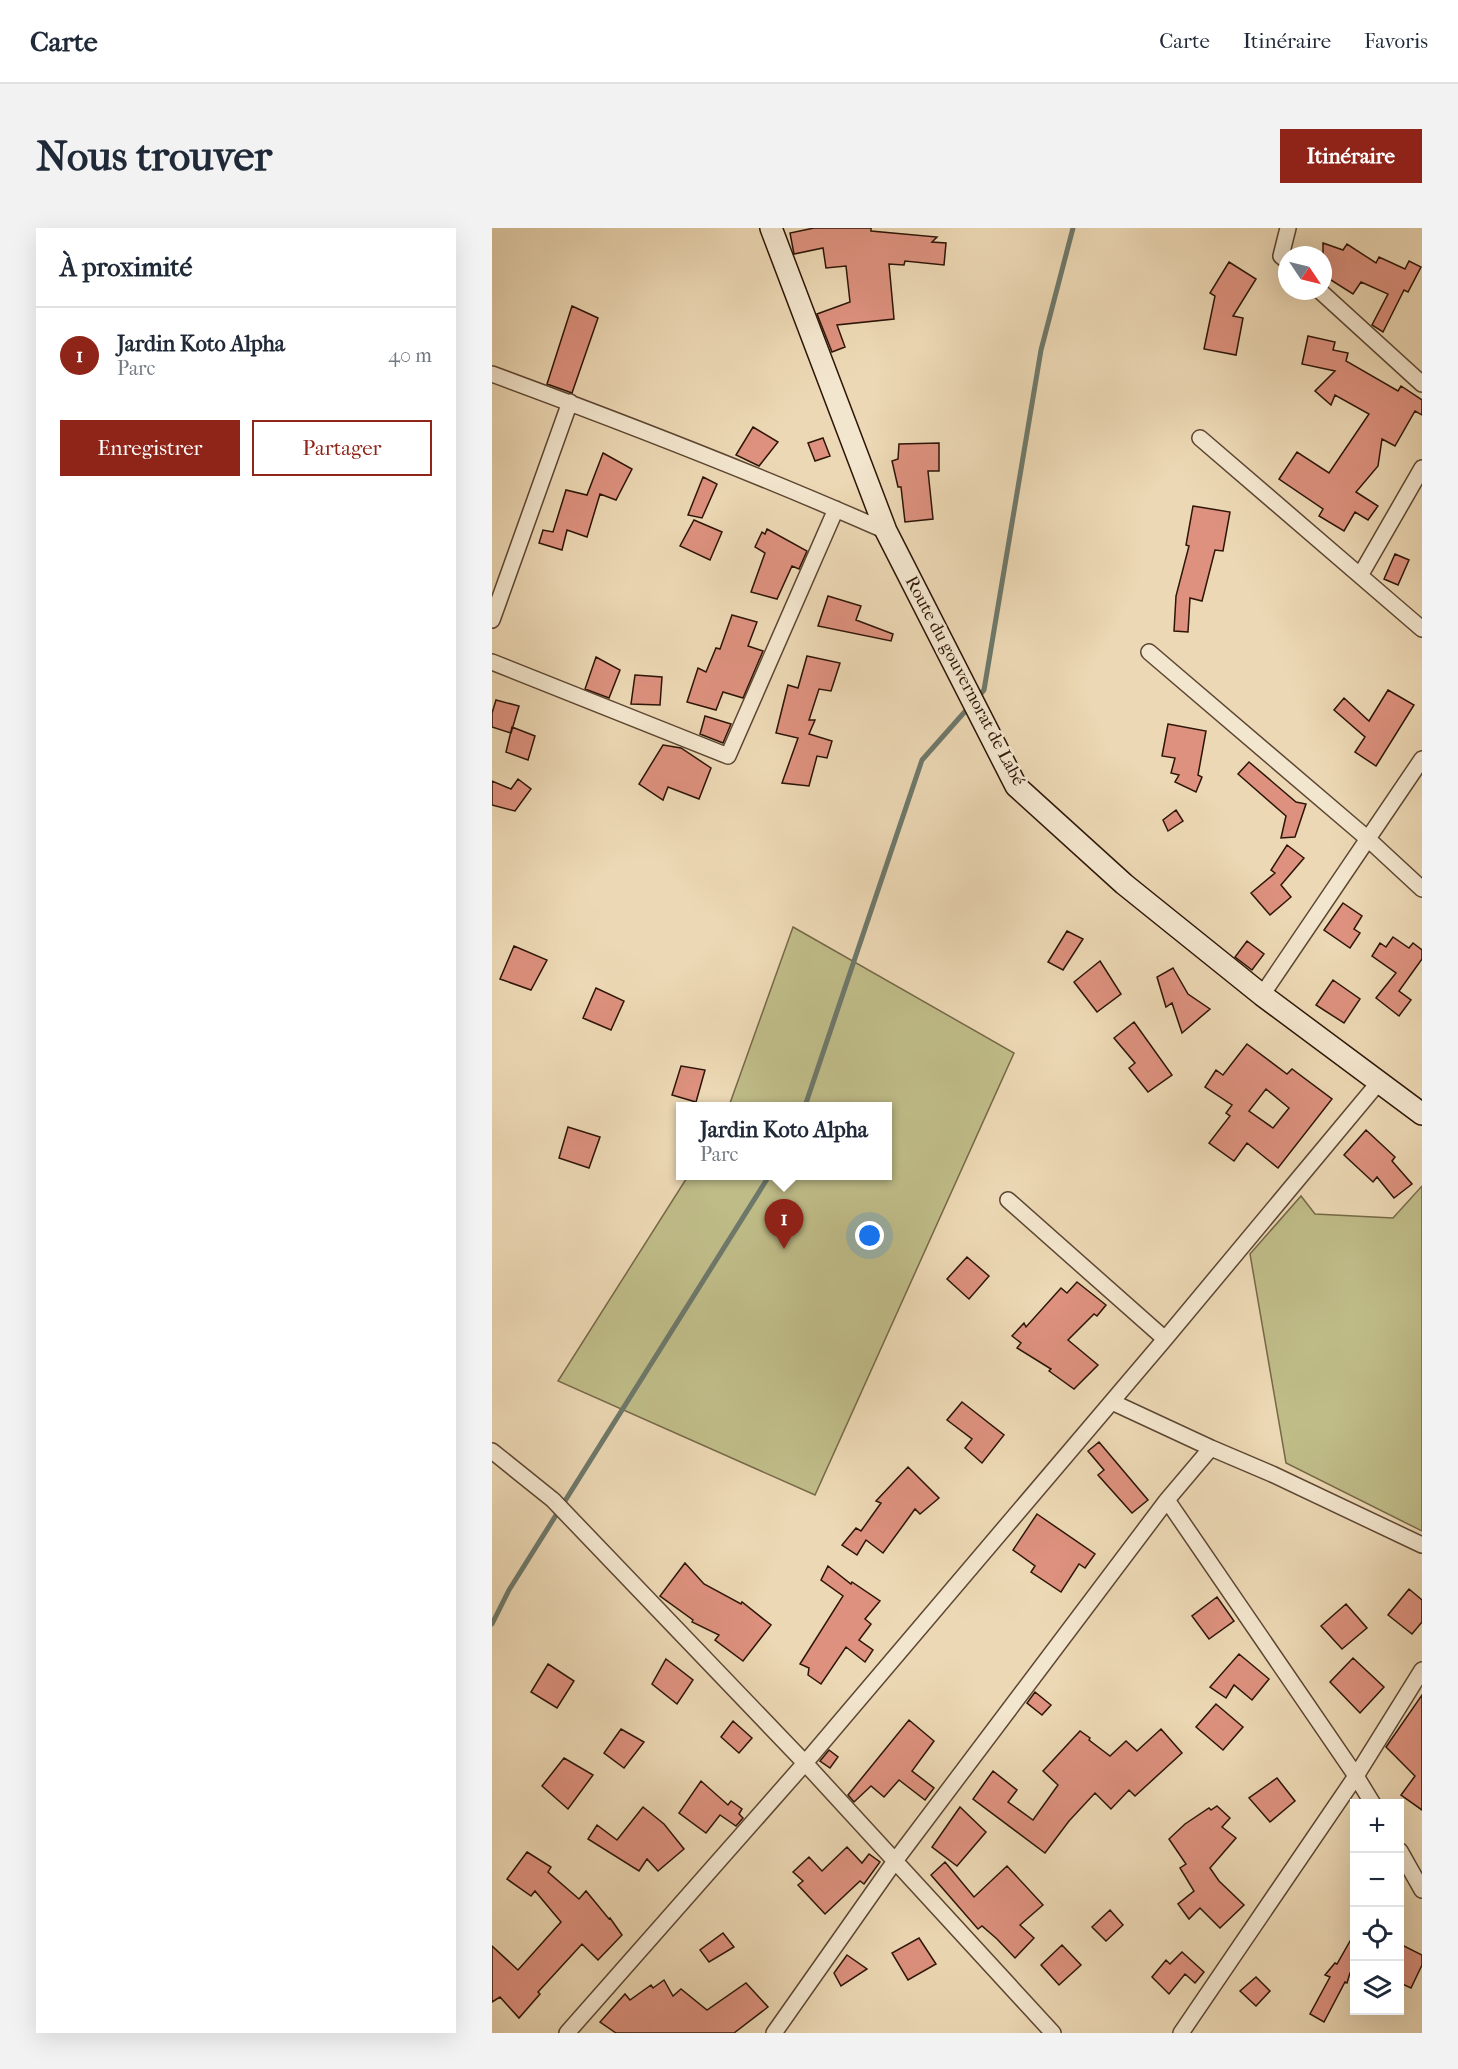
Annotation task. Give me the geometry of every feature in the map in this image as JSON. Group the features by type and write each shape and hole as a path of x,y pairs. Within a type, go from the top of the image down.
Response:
{"street":[{"name":"Route du gouvernorat de Labé","path":"771,228 886,531 1016,786 1124,884 1262,995 1422,1114"},
{"path":"1284,246 1288,228"},
{"path":"1330,300 1422,384"},
{"path":"492,374 570,402 886,531"},
{"path":"492,620 570,402"},
{"path":"1200,438 1361,574 1422,629"},
{"path":"1361,574 1422,468"},
{"path":"492,662 728,756 836,509"},
{"path":"1149,652 1368,839 1422,889"},
{"path":"1262,995 1422,759"},
{"path":"567,2033 805,1763 1165,1340 1379,1082"},
{"path":"1008,1200 1165,1340"},
{"path":"1112,1402 1422,1545"},
{"path":"774,2033 895,1861 1167,1500 1211,1448"},
{"path":"492,1451 553,1500 805,1763 1053,2033"},
{"path":"1167,1500 1370,1799"},
{"path":"1181,2033 1356,1776 1422,1670"},
{"path":"1401,1853 1422,1890"}],"shaded area":[{"path":"793,927 1014,1053 815,1495 558,1381 685,1180 892,1180 892,1102 730,1102"},
{"path":"1422,1186 1422,1531 1286,1463 1250,1254 1301,1196 1315,1214 1393,1218"}],"building":[{"path":"814,228 871,228 871,231 937,237 932,242 946,243 944,265 905,261 904,265 889,264 894,319 837,325 845,347 832,352 817,314 850,302 846,266 826,268 823,248 794,254 790,233"},
{"path":"1347,244 1376,263 1379,257 1405,269 1409,261 1421,267 1408,292 1404,290 1383,332 1372,325 1388,294 1361,282 1353,294 1332,281 1332,246 1343,250"},
{"path":"1229,262 1256,279 1233,316 1243,318 1236,355 1204,349 1215,296 1210,293"},
{"path":"572,306 598,318 572,393 547,384"},
{"path":"1308,336 1335,342 1333,350 1348,353 1346,361 1398,391 1401,386 1422,400 1422,415 1415,411 1395,446 1382,439 1378,466 1356,492 1378,506 1368,520 1355,512 1344,531 1319,516 1323,509 1279,479 1297,452 1329,473 1369,414 1335,395 1331,405 1315,391 1335,371 1302,364"},
{"path":"753,427 778,442 759,466 736,455"},
{"path":"823,438 830,456 815,461 808,443"},
{"path":"939,443 939,471 928,471 933,519 905,522 901,487 898,487 892,461 898,459 899,444"},
{"path":"603,453 632,469 616,500 600,494 587,537 567,530 562,550 539,543 543,530 553,532 566,490 587,495"},
{"path":"703,477 717,484 702,518 688,515"},
{"path":"1193,506 1230,512 1223,551 1215,550 1202,601 1190,598 1188,632 1174,631 1176,596 1189,546 1186,545"},
{"path":"694,520 722,532 710,560 680,546"},
{"path":"767,529 807,551 799,569 792,566 777,599 751,592 765,553 755,547 762,532 765,534"},
{"path":"1395,554 1409,560 1398,585 1384,579"},
{"path":"828,596 861,606 856,620 893,634 891,641 818,626"},
{"path":"732,615 757,622 748,646 763,651 743,698 723,692 716,710 687,702 698,668 706,672 716,648 720,649"},
{"path":"807,656 840,663 831,691 819,689 809,720 815,720 809,734 832,741 827,758 817,756 809,786 782,783 798,738 776,733 788,685 798,688"},
{"path":"596,657 620,670 609,698 585,689"},
{"path":"635,675 662,677 660,705 631,704"},
{"path":"1388,690 1414,705 1376,766 1355,752 1365,737 1334,710 1344,698 1369,721"},
{"path":"496,700 519,706 511,733 492,727 492,713"},
{"path":"705,716 731,724 723,743 700,734"},
{"path":"1168,724 1206,731 1198,775 1202,777 1196,792 1175,782 1179,775 1171,773 1175,758 1162,756"},
{"path":"512,727 535,736 528,760 506,752"},
{"path":"663,745 681,748 711,768 699,799 668,787 663,800 639,784"},
{"path":"1249,762 1296,802 1306,804 1295,837 1281,838 1286,816 1238,774"},
{"path":"518,779 531,789 515,811 492,805 492,781 511,789"},
{"path":"1176,810 1183,821 1168,831 1163,820"},
{"path":"1287,845 1304,858 1281,885 1291,897 1270,915 1251,893 1275,873 1271,870"},
{"path":"1343,903 1362,916 1354,929 1360,933 1350,948 1324,930"},
{"path":"1067,931 1083,939 1063,970 1048,962"},
{"path":"1393,937 1409,948 1413,943 1422,950 1422,959 1399,991 1411,1000 1399,1016 1376,998 1396,973 1372,956 1380,943 1386,947"},
{"path":"1247,941 1264,954 1252,970 1235,957"},
{"path":"514,946 547,960 531,990 500,979"},
{"path":"1100,961 1121,994 1097,1012 1074,982"},
{"path":"1173,968 1188,994 1210,1009 1182,1033 1172,1003 1166,1007 1157,977"},
{"path":"1333,980 1360,999 1344,1023 1316,1005"},
{"path":"596,988 624,1001 611,1030 583,1018"},
{"path":"1134,1022 1172,1075 1148,1092 1129,1068 1135,1063 1114,1038"},
{"path":"1247,1044 1287,1074 1292,1069 1332,1099 1278,1168 1247,1143 1234,1161 1209,1143 1230,1116 1226,1113 1232,1105 1205,1087 1216,1070 1223,1075","holes":["1266,1089 1289,1108 1273,1128 1249,1111"]},
{"path":"681,1066 705,1070 696,1102 672,1095"},
{"path":"568,1127 600,1137 589,1168 559,1158"},
{"path":"1366,1130 1395,1157 1392,1161 1412,1184 1394,1198 1377,1177 1373,1182 1344,1155"},
{"path":"967,1257 989,1276 969,1299 947,1279"},
{"path":"1077,1282 1106,1305 1097,1316 1094,1314 1068,1340 1098,1365 1074,1389 1049,1371 1051,1369 1017,1348 1021,1343 1012,1336 1024,1323 1026,1327 1061,1288 1067,1293"},
{"path":"962,1402 1004,1435 982,1463 965,1448 972,1439 947,1420"},
{"path":"1099,1442 1148,1500 1132,1513 1098,1475 1104,1470 1088,1451"},
{"path":"908,1467 939,1498 920,1514 915,1509 883,1553 866,1540 857,1555 842,1545 856,1528 861,1531 881,1503 876,1501"},
{"path":"1037,1514 1095,1554 1085,1568 1079,1564 1061,1592 1031,1572 1035,1566 1013,1550"},
{"path":"685,1563 704,1584 741,1604 742,1602 771,1625 743,1661 715,1640 719,1635 692,1622 693,1620 660,1596"},
{"path":"828,1566 851,1584 852,1582 880,1601 865,1619 871,1624 859,1640 873,1650 865,1662 846,1647 821,1684 808,1675 809,1668 800,1664 843,1596 821,1580"},
{"path":"1409,1589 1422,1600 1422,1622 1412,1634 1388,1615"},
{"path":"1217,1597 1234,1621 1209,1639 1192,1616"},
{"path":"1346,1604 1367,1628 1342,1649 1321,1626"},
{"path":"1239,1654 1269,1679 1252,1700 1234,1685 1226,1698 1210,1687"},
{"path":"1353,1658 1384,1687 1360,1713 1330,1682"},
{"path":"666,1659 693,1680 677,1704 652,1684"},
{"path":"548,1664 574,1681 557,1708 531,1692"},
{"path":"1035,1692 1051,1705 1042,1715 1027,1703"},
{"path":"1422,1695 1422,1810 1401,1795 1415,1776 1386,1747"},
{"path":"1216,1704 1243,1727 1223,1750 1196,1727"},
{"path":"909,1720 934,1741 912,1771 934,1788 925,1800 899,1780 884,1797 871,1786 854,1802 848,1795"},
{"path":"733,1721 752,1738 739,1753 721,1737"},
{"path":"621,1729 644,1742 624,1768 604,1753"},
{"path":"1161,1729 1182,1753 1135,1796 1129,1790 1111,1809 1095,1793 1069,1821 1045,1853 973,1799 993,1771 1017,1790 1008,1802 1033,1820 1058,1785 1043,1771 1080,1731 1110,1756 1126,1741 1137,1751"},
{"path":"829,1750 838,1757 830,1768 820,1761"},
{"path":"564,1758 593,1775 568,1809 542,1786"},
{"path":"1277,1778 1295,1801 1270,1822 1249,1798"},
{"path":"701,1781 728,1805 731,1801 742,1809 739,1814 743,1818 736,1826 720,1815 706,1833 679,1813"},
{"path":"1217,1806 1230,1818 1222,1827 1236,1838 1210,1868 1219,1881 1244,1905 1220,1928 1200,1908 1189,1919 1178,1904 1194,1891 1180,1868 1186,1864 1169,1839 1185,1824 1209,1808 1211,1810"},
{"path":"643,1807 664,1824 684,1849 658,1871 647,1859 639,1871 588,1839 597,1825 617,1840"},
{"path":"960,1807 986,1832 957,1866 932,1847"},
{"path":"847,1847 862,1863 869,1854 880,1862 864,1884 860,1881 825,1914 798,1885 803,1881 793,1872 809,1857 822,1871"},
{"path":"527,1852 551,1867 548,1872 579,1899 586,1891 622,1935 598,1960 582,1944 538,1992 540,1994 519,2018 500,1997 492,2002 492,1946 518,1970 561,1922 535,1891 531,1896 507,1879"},
{"path":"945,1862 974,1897 1007,1866 1043,1905 1020,1925 1034,1938 1015,1958 982,1926 978,1929 931,1875"},
{"path":"1110,1910 1123,1925 1106,1941 1092,1927"},
{"path":"723,1933 734,1947 709,1962 700,1950"},
{"path":"919,1938 936,1964 908,1980 892,1953"},
{"path":"1350,1941 1350,1973 1347,1983 1345,1982 1324,2022 1310,2014 1330,1977 1325,1975 1335,1963 1337,1964"},
{"path":"1062,1945 1081,1965 1059,1985 1041,1965"},
{"path":"1404,1946 1422,1955 1422,1965 1411,1988 1404,1985"},
{"path":"1182,1952 1204,1972 1195,1983 1185,1974 1169,1994 1152,1977 1166,1960 1170,1964"},
{"path":"847,1955 867,1969 841,1986 834,1973"},
{"path":"1256,1977 1270,1991 1256,2006 1240,1991"},
{"path":"664,1980 673,1996 681,1989 707,2010 746,1983 768,2007 734,2033 616,2033 600,2022 625,1994 630,2000 651,1985 653,1988"}],"waterway":[{"path":"977,698 984,690 1041,350 1073,228"},
{"path":"806,1102 922,760 969,707"},
{"path":"492,1624 509,1590 766,1180"}],"place":[{"name":"Jardin Koto Alpha","path":"784,1249"}]}
